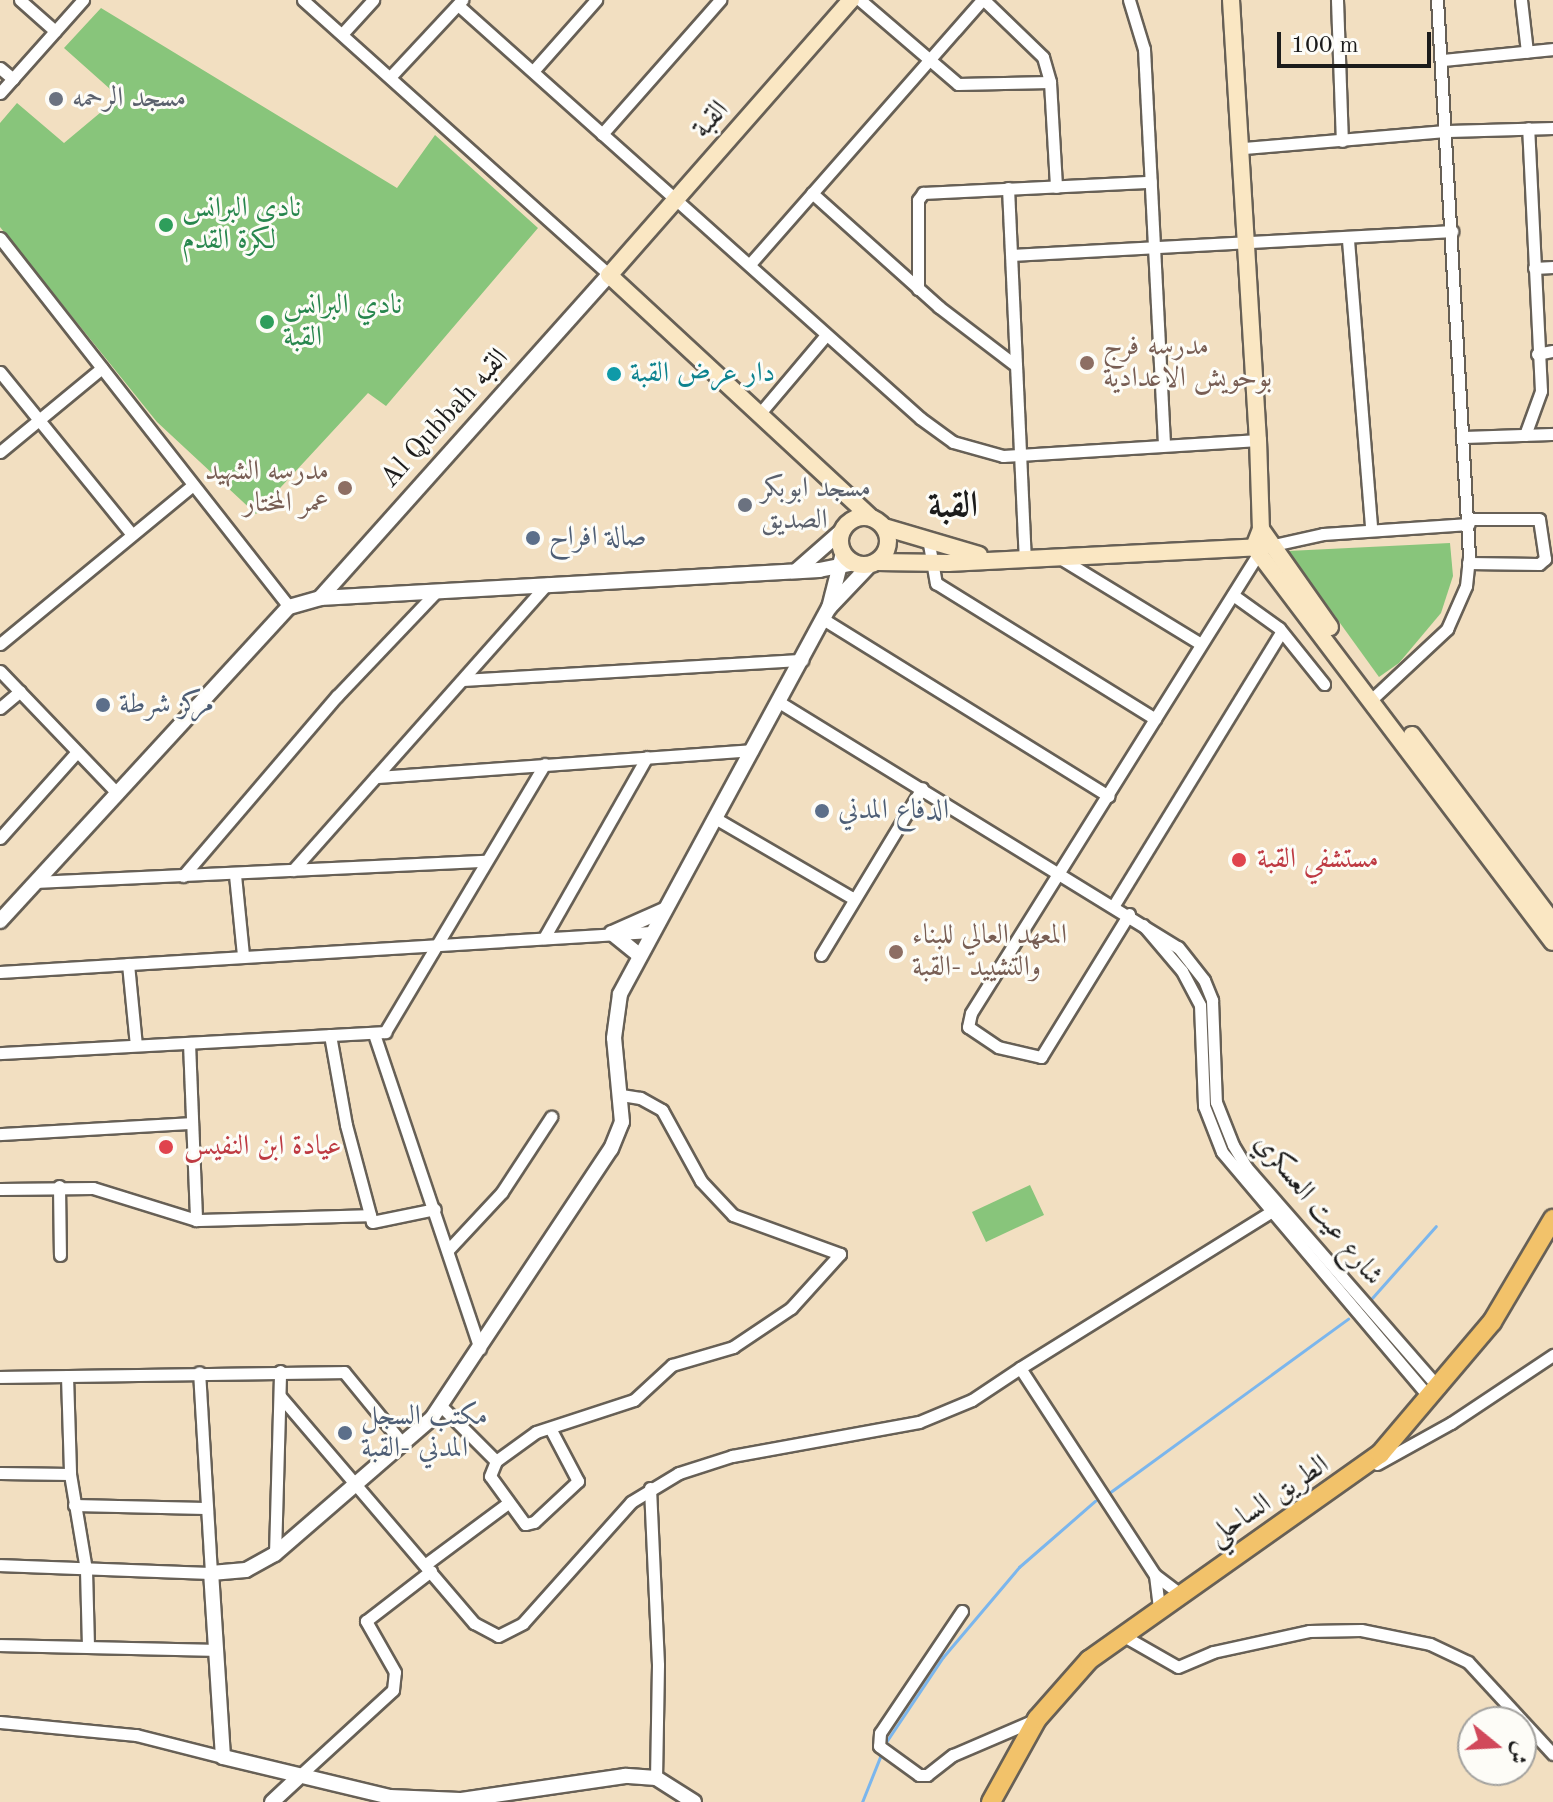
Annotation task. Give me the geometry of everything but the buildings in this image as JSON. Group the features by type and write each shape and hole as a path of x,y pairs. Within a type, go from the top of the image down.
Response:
{"highway":[{"name":"الطريق الساحلي","path":"991,1802 1037,1719 1069,1679 1121,1634 1159,1607 1364,1470 1434,1393 1515,1290 1553,1219"}],"main road":[{"name":"القبة","path":"609,275 851,0"},
{"path":"1231,0 1250,246 1260,549 1553,922"},
{"path":"609,275 878,523 888,542 857,562"},
{"path":"857,562 844,529 856,519 878,523 929,544 988,558"},
{"path":"857,562 929,564 988,558 1260,549"},
{"path":"1376,696 1553,942"}],"street":[{"path":"20,0 55,31"},
{"path":"0,93 83,0"},
{"path":"304,0 392,75 609,275"},
{"path":"343,33 373,0"},
{"path":"534,70 596,0"},
{"path":"602,134 720,0"},
{"path":"860,0 950,79 967,86 1050,82"},
{"path":"750,264 983,0 1037,49 1050,82 1056,187"},
{"path":"1129,0 1144,49 1164,444"},
{"path":"1337,0 1342,141"},
{"path":"1376,696 1447,629 1466,586 1469,522 1462,437 1448,131 1437,0"},
{"path":"1521,0 1527,52"},
{"path":"392,75 460,3 935,431 986,454 1020,455 1258,440"},
{"path":"1443,60 1553,49"},
{"path":"0,68 13,79"},
{"path":"1525,435 1541,391 1528,128"},
{"path":"1244,148 1448,131 1553,128"},
{"path":"918,289 920,196 926,191 1151,182"},
{"path":"1008,188 1025,558"},
{"path":"812,193 918,289 1015,365"},
{"path":"1012,255 1250,246 1452,231"},
{"path":"0,238 289,607"},
{"path":"1348,240 1371,528"},
{"path":"1534,268 1553,267"},
{"name":"Al Qubbah القبه","path":"320,598 609,275"},
{"path":"761,412 826,335"},
{"path":"1537,354 1553,351"},
{"path":"0,452 102,368"},
{"path":"0,372 131,533"},
{"path":"1462,437 1553,434"},
{"path":"0,624 4,639 193,485"},
{"path":"1129,914 1041,1057 1033,1059 986,1041 968,1027 968,1018 1062,873 1260,549 1371,528 1539,519 1545,559 1539,564 1468,563"},
{"path":"796,571 844,529"},
{"path":"929,544 929,564 936,583 1155,719"},
{"path":"1060,558 1201,644"},
{"path":"0,921 289,607 320,598 796,571 857,562"},
{"path":"0,1565 211,1573 246,1570 275,1554 358,1486 442,1407 611,1149 622,1122 616,1008 651,932 857,562"},
{"path":"826,614 857,562"},
{"path":"293,870 547,584"},
{"path":"183,876 327,707 436,592"},
{"path":"1233,595 1281,632 1324,684"},
{"path":"826,614 1109,796"},
{"path":"1114,905 1281,632"},
{"path":"464,680 802,660"},
{"path":"0,671 117,793"},
{"path":"0,708 20,691"},
{"name":"شارع عيت العسكري","path":"779,702 1142,924 1193,987 1202,1023 1204,1106 1242,1171 1269,1213 1434,1393"},
{"path":"376,777 752,750"},
{"path":"2,831 77,752"},
{"path":"544,938 647,757"},
{"path":"0,1053 374,1034 389,1027 545,764"},
{"path":"821,955 851,897 922,788"},
{"path":"715,818 851,897"},
{"path":"35,882 486,861"},
{"path":"235,875 243,955"},
{"path":"612,933 664,910"},
{"path":"0,972 651,932"},
{"path":"612,933 639,955"},
{"path":"128,964 136,1045"},
{"path":"374,1034 480,1349"},
{"path":"330,1035 346,1125 372,1222 435,1209"},
{"path":"189,1043 196,1220"},
{"path":"550,1428 577,1474 576,1485 529,1524 508,1503 489,1474 496,1461 529,1436 550,1428 634,1400 672,1365 733,1347 791,1308 840,1254 733,1215 701,1181 662,1110 640,1098 621,1095"},
{"path":"448,1250 502,1192 551,1117"},
{"path":"0,1134 192,1123"},
{"name":"شارع عيت العسكري","path":"1242,1171 1434,1393"},
{"path":"59,1186 60,1255"},
{"path":"0,1189 93,1188 196,1220 370,1215"},
{"path":"280,1396 481,1630 498,1636 511,1633 650,1488 732,1456 919,1422 972,1400 1269,1213"},
{"path":"1364,1470 1440,1429 1553,1355"},
{"path":"1020,1368 1155,1575 1180,1594"},
{"path":"0,1377 280,1371 347,1373 403,1444"},
{"path":"275,1554 280,1371"},
{"path":"199,1372 205,1508 223,1757"},
{"path":"67,1376 70,1474 86,1570 88,1644"},
{"path":"442,1407 496,1461"},
{"path":"0,1473 70,1474"},
{"path":"650,1488 658,1665 656,1778"},
{"path":"272,1802 393,1690 395,1672 366,1621 508,1503"},
{"path":"74,1505 205,1508"},
{"path":"1155,1575 1159,1607"},
{"path":"962,1611 880,1733 879,1746 919,1775 927,1775 953,1755 1037,1719"},
{"path":"1121,1634 1178,1667 1213,1652 1309,1631 1361,1630 1444,1648 1468,1662 1553,1754"},
{"path":"0,1645 88,1644 214,1650"},
{"path":"0,1722 124,1733 297,1779 390,1797 460,1800 592,1778 656,1778 694,1802"}],"green space":[{"name":"نادي البرانس القبة","path":"101,8 397,188 435,135 538,228 386,406 368,393 256,514 157,422 0,227 0,123 17,103 64,143 119,97 64,48"},
{"path":"1450,543 1453,576 1441,613 1399,663 1379,677 1288,551"},
{"path":"1030,1185 1044,1215 986,1242 972,1212"}],"waterway":[{"path":"1372,1298 1436,1226"},
{"path":"1109,1493 1348,1319"},
{"path":"884,1745 943,1657 1019,1567 1095,1501"},
{"path":"862,1802 882,1752"}],"place":[{"name":"مسجد الرحمه","path":"56,99"},
{"name":"نادي البرانس لكرة القدم","path":"166,225"},
{"name":"نادي البرانس القبة","path":"267,322"},
{"name":"مدرسه فرج بوحويش الاعدادية","path":"1087,363"},
{"name":"دار عرض القبة","path":"614,374"},
{"name":"مدرسه الشهيد عمر المختار","path":"345,488"},
{"name":"مسجد ابوبكر الصديق","path":"745,505"},
{"name":"صالة افراح","path":"533,538"},
{"name":"مركز شرطة","path":"103,705"},
{"name":"الدفاع المدني","path":"822,811"},
{"name":"مستشفي القبة","path":"1239,860"},
{"name":"المعهد العالي للبناء والتشييد -القبة","path":"896,952"},
{"name":"عيادة ابن النفيس","path":"166,1147"},
{"name":"مكتب السجل المدني -القبة","path":"345,1433"}],"district":[{"name":"القبة","path":"953,508"}]}
